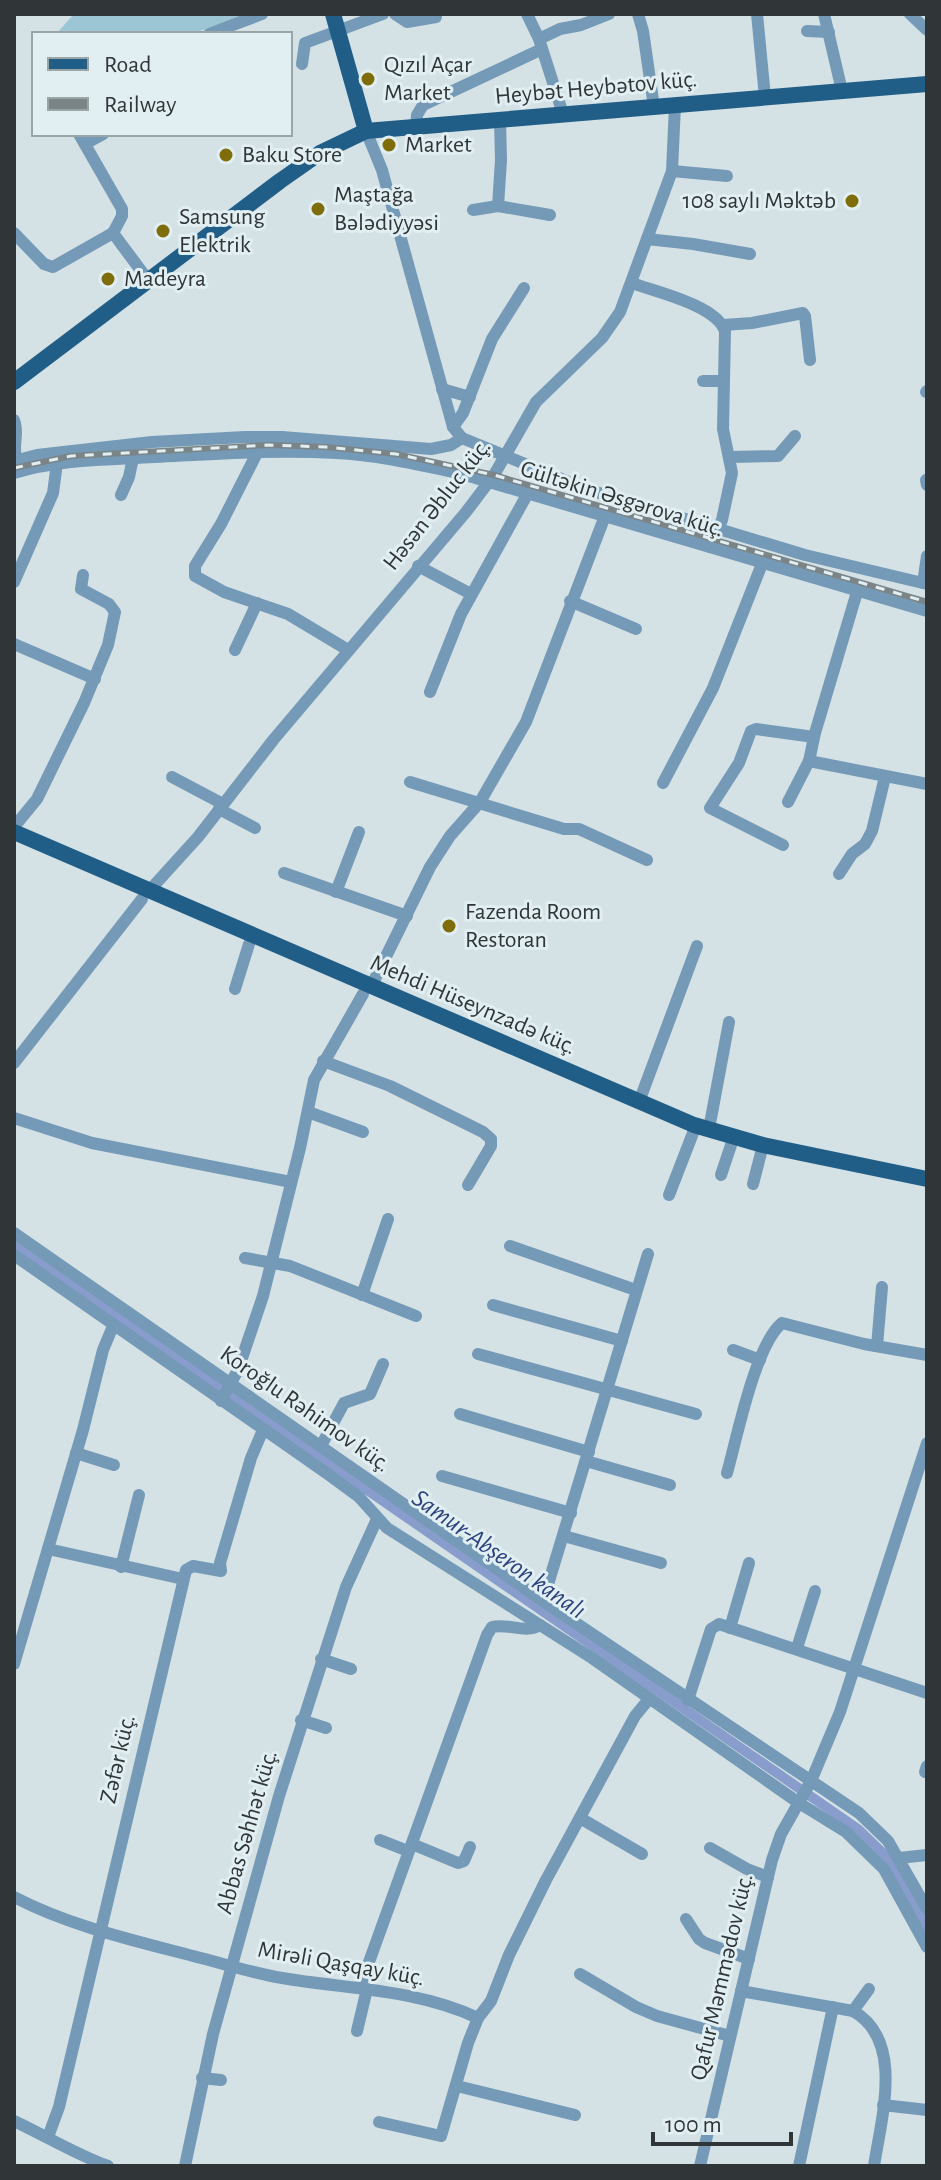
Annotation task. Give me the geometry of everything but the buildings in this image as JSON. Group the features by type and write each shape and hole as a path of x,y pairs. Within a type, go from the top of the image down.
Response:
{"main road":[{"path":"336,22 366,131"},
{"name":"Heybət Heybətov küç.","path":"14,382 320,153 366,131 927,84"},
{"name":"Mehdi Hüseynzadə küç.","path":"14,830 249,944 639,1102 731,1145 927,1188"},
{"name":"Mehdi Hüseynzadə küç.","path":"14,842 701,1131 927,1179"}],"street":[{"path":"214,32 262,14"},
{"path":"302,64 305,43 336,22 383,14"},
{"path":"395,14 407,22 436,17"},
{"path":"527,14 563,114"},
{"path":"560,29 561,14"},
{"path":"416,128 417,115 423,105 540,44 560,29 573,28 609,14"},
{"path":"638,14 654,107"},
{"path":"757,14 765,97"},
{"path":"824,14 842,91"},
{"path":"910,14 927,30"},
{"path":"807,31 829,32"},
{"name":"Həsən Əbluc küç.","path":"14,1063 145,895 198,837 348,650 489,482 536,402 602,338 620,312 672,171 675,105"},
{"path":"498,206 500,120"},
{"path":"366,131 385,180 453,427 462,438 573,485 805,555 925,584 927,556"},
{"path":"14,233 44,264 53,267 113,233 122,216 122,209 82,139"},
{"path":"672,171 727,176"},
{"path":"473,210 498,206 550,215"},
{"path":"113,233 148,280"},
{"path":"647,239 750,254"},
{"path":"632,283 689,303 723,325 803,313 810,360"},
{"path":"453,427 463,413 492,339 524,288"},
{"path":"710,547 719,529 732,473 723,429 726,344 723,325"},
{"path":"703,381 723,381"},
{"path":"442,389 470,397"},
{"path":"14,420 17,427 15,465 37,455 152,442 282,437 431,449 451,445 462,438"},
{"path":"730,457 778,456 795,436"},
{"path":"258,451 194,571 198,579 307,623 348,650"},
{"name":"Gültəkin Əsgərova küç.","path":"15,465 258,451 338,453 394,459 528,493 927,611"},
{"path":"121,495 132,469 133,458"},
{"path":"14,582 53,493 57,463"},
{"path":"430,692 471,594 528,493"},
{"path":"221,1401 232,1384 263,1296 314,1080 367,991 430,867 450,836 480,802 526,722 605,516"},
{"path":"663,783 713,688 762,564"},
{"path":"418,566 471,594"},
{"path":"14,830 37,799 95,679 108,645 115,612 109,604 81,589 83,575"},
{"path":"788,802 809,761 857,592"},
{"path":"570,601 636,629"},
{"path":"235,650 257,603"},
{"path":"14,644 95,679"},
{"path":"783,845 710,808 739,763 751,731 756,729 814,737"},
{"path":"809,761 927,784"},
{"path":"172,777 255,828"},
{"path":"839,874 872,831 885,777"},
{"path":"410,782 564,829 579,829 647,860"},
{"path":"336,892 359,832"},
{"path":"284,873 407,916"},
{"path":"235,989 249,944"},
{"path":"639,1102 697,946"},
{"path":"669,1195 701,1131 729,1022"},
{"path":"323,1061 390,1086 483,1132 491,1139 491,1146 468,1185"},
{"path":"308,1112 363,1132"},
{"path":"14,1118 92,1143 291,1182"},
{"path":"721,1175 731,1145"},
{"path":"753,1184 761,1153"},
{"path":"362,1295 388,1219"},
{"name":"Koroğlu Rəhimov küç.","path":"14,1233 543,1601 870,1821 881,1831 899,1858 927,1909"},
{"path":"510,1246 630,1288"},
{"path":"543,1601 648,1254"},
{"name":"Koroğlu Rəhimov küç.","path":"14,1255 359,1497 377,1519 617,1674 799,1803 846,1832 884,1869 927,1947"},
{"path":"245,1258 290,1266 416,1316"},
{"path":"877,1346 882,1287"},
{"path":"493,1305 622,1341"},
{"path":"727,1473 760,1360 770,1338 782,1323 927,1355"},
{"path":"14,1664 103,1350 113,1326"},
{"path":"733,1350 760,1360"},
{"path":"478,1354 696,1414"},
{"path":"321,1446 344,1403 370,1394 383,1364"},
{"path":"460,1414 670,1485"},
{"path":"48,1549 183,1579 186,1570 193,1566 221,1571 220,1563 251,1458 263,1430"},
{"path":"811,1781 840,1712 927,1443"},
{"path":"76,1453 114,1465"},
{"path":"442,1476 571,1513"},
{"path":"121,1567 139,1495"},
{"name":"Abbas Səhhət küç.","path":"185,2166 202,2078 301,1720 353,1568 377,1519"},
{"path":"564,1536 661,1563"},
{"path":"730,1628 749,1563"},
{"name":"Zəfər küç.","path":"48,2137 59,2107 183,1579"},
{"path":"797,1648 815,1591"},
{"path":"14,1607 28,1611"},
{"path":"688,1700 714,1625 719,1624 927,1693"},
{"path":"357,2031 364,1988 410,1848 487,1635 492,1627 501,1625 524,1629 540,1625"},
{"path":"321,1659 351,1669"},
{"path":"379,2122 441,2136 478,2018 491,2001 529,1912 635,1716 649,1699"},
{"path":"301,1720 326,1728"},
{"name":"Qafur Məmmədov küç.","path":"700,2166 768,1877 781,1834 811,1781"},
{"path":"580,1818 642,1854"},
{"path":"380,1840 458,1863 464,1861 470,1847"},
{"path":"710,1848 768,1877"},
{"path":"899,1858 927,1855"},
{"name":"Mirəli Qaşqay küç.","path":"14,1897 100,1931 232,1966 279,1978 414,1997 478,2018"},
{"path":"686,1919 705,1943 749,1959"},
{"path":"580,1974 657,2016 730,2036"},
{"path":"853,2011 869,1989"},
{"path":"741,1991 853,2011 867,2021 883,2052 885,2070 874,2166"},
{"path":"799,2166 833,2007"},
{"path":"202,2078 221,2080"},
{"path":"457,2086 575,2115"},
{"path":"883,2105 927,2110"},
{"path":"14,2121 73,2152 108,2166"}],"shaded area":[{"path":"74,14 250,14 197,32 58,32"}],"waterway":[{"name":"Samur-Abşeron kanalı","path":"14,1246 858,1829 889,1859 927,1928"}],"railway":[{"path":"14,468 71,456 268,445 396,454 494,475 927,602"}],"place":[{"name":"Qızıl Açar Market","path":"368,79"},
{"name":"Market","path":"389,145"},
{"name":"Baku Store","path":"226,155"},
{"name":"108 saylı Məktəb","path":"852,201"},
{"name":"Maştağa Bələdiyyəsi","path":"318,209"},
{"name":"Samsung Elektrik","path":"163,231"},
{"name":"Madeyra","path":"108,279"},
{"name":"Fazenda Room Restoran","path":"449,926"}]}
